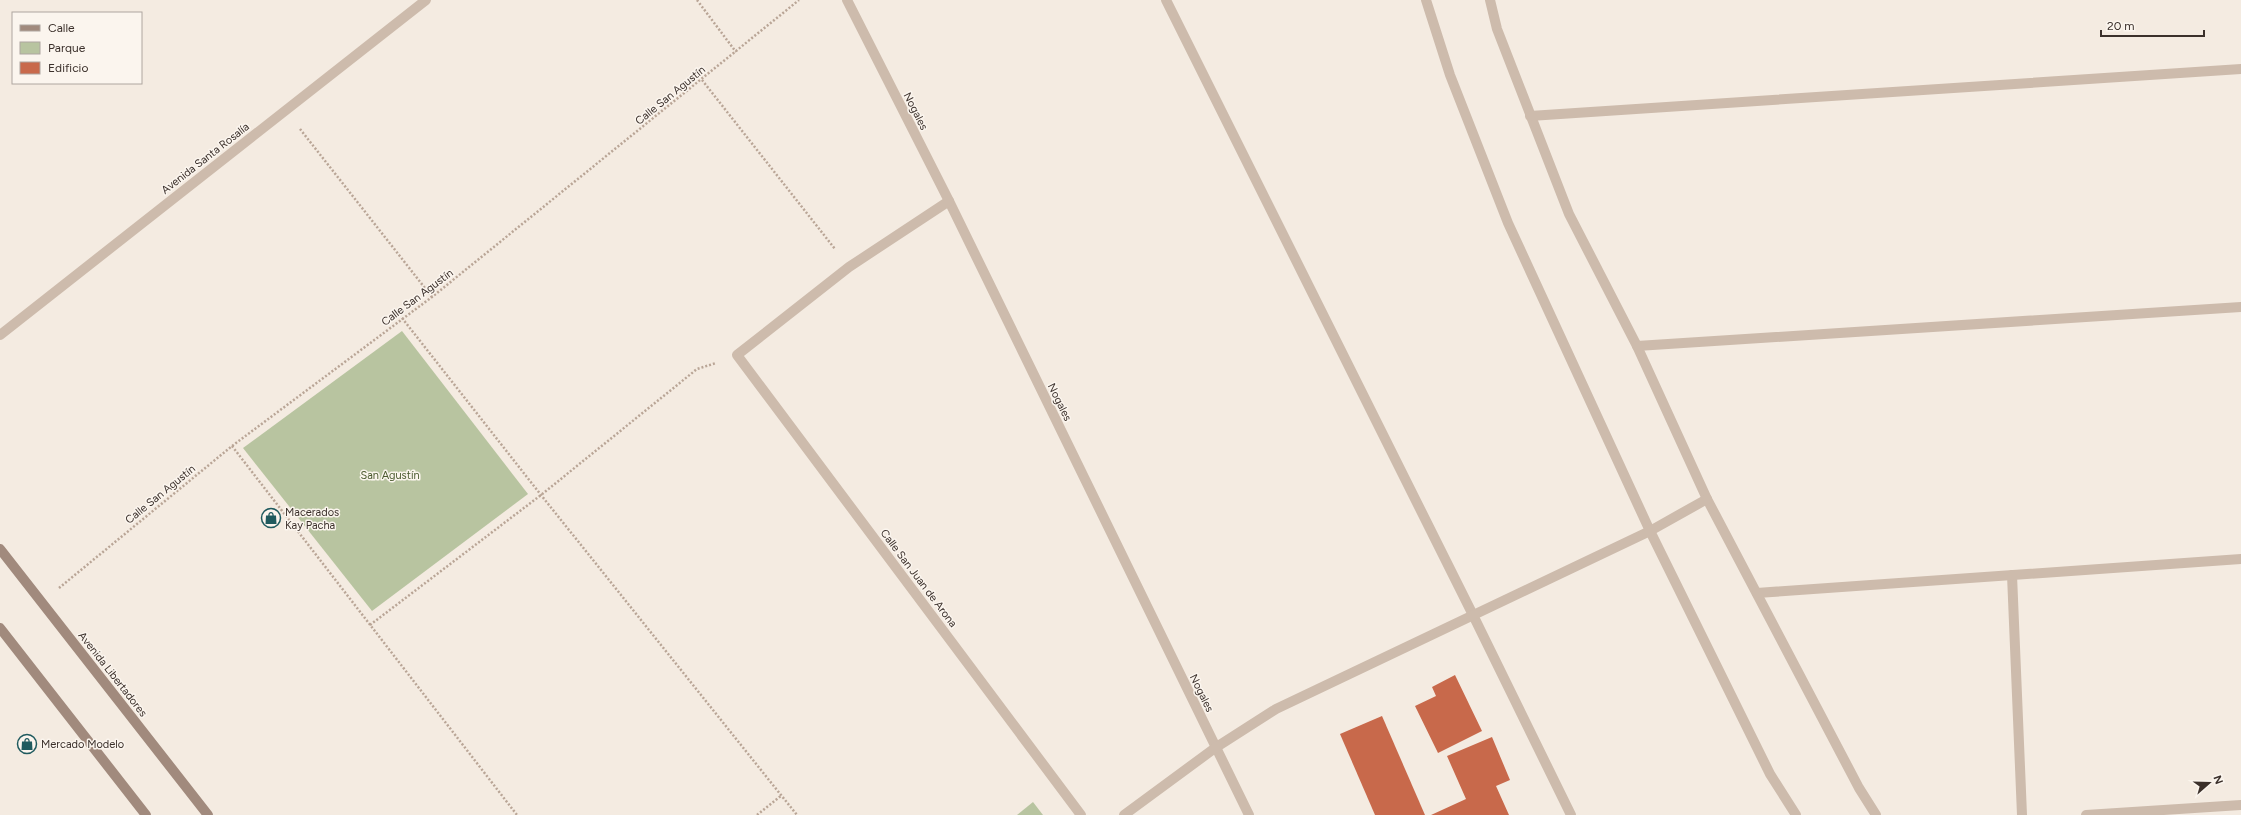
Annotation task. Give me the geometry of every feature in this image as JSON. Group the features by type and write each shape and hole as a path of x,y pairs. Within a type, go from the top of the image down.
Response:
{"street":[{"name":"Avenida Santa Rosalía","path":"0,335 426,0"},
{"name":"Nogales","path":"847,0 949,201 1249,815"},
{"path":"1166,0 1473,615 1571,815"},
{"path":"1426,0 1450,75 1508,224 1650,531 1770,774 1796,815"},
{"path":"1490,0 1497,29 1569,214 1637,346 1707,499 1859,788 1876,815"},
{"path":"1530,116 2241,69"},
{"path":"737,355 849,268 949,201"},
{"path":"1637,346 2241,307"},
{"name":"Calle San Juan de Arona","path":"737,355 1081,815"},
{"path":"1124,815 1215,748 1276,709 1650,531 1707,499"},
{"name":"Avenida Libertadores","path":"0,549 208,815"},
{"path":"1757,593 2241,559"},
{"path":"2012,575 2022,815"},
{"path":"0,628 146,815"},
{"path":"2086,815 2241,805"}],"path":[{"path":"697,0 736,52"},
{"name":"Calle San Agustín","path":"41,602 232,446 432,297 800,0"},
{"path":"702,80 849,268"},
{"path":"285,110 432,297"},
{"path":"402,318 541,496 797,815"},
{"path":"370,625 541,496 697,369 737,355"},
{"path":"232,446 517,815"},
{"path":"757,815 782,795"}],"green space":[{"name":"San Agustín","path":"402,331 528,494 372,611 243,448"},
{"path":"1033,802 1043,815 1017,815"}],"building":[{"path":"1455,675 1482,731 1438,753 1415,706 1436,696 1432,687"},
{"path":"1382,716 1425,815 1375,815 1340,734"},
{"path":"1492,737 1510,780 1496,786 1509,815 1431,815 1466,799 1447,756"}],"place":[{"name":"Macerados Kay Pacha","path":"271,518"},
{"name":"Mercado Modelo","path":"27,744"}]}
